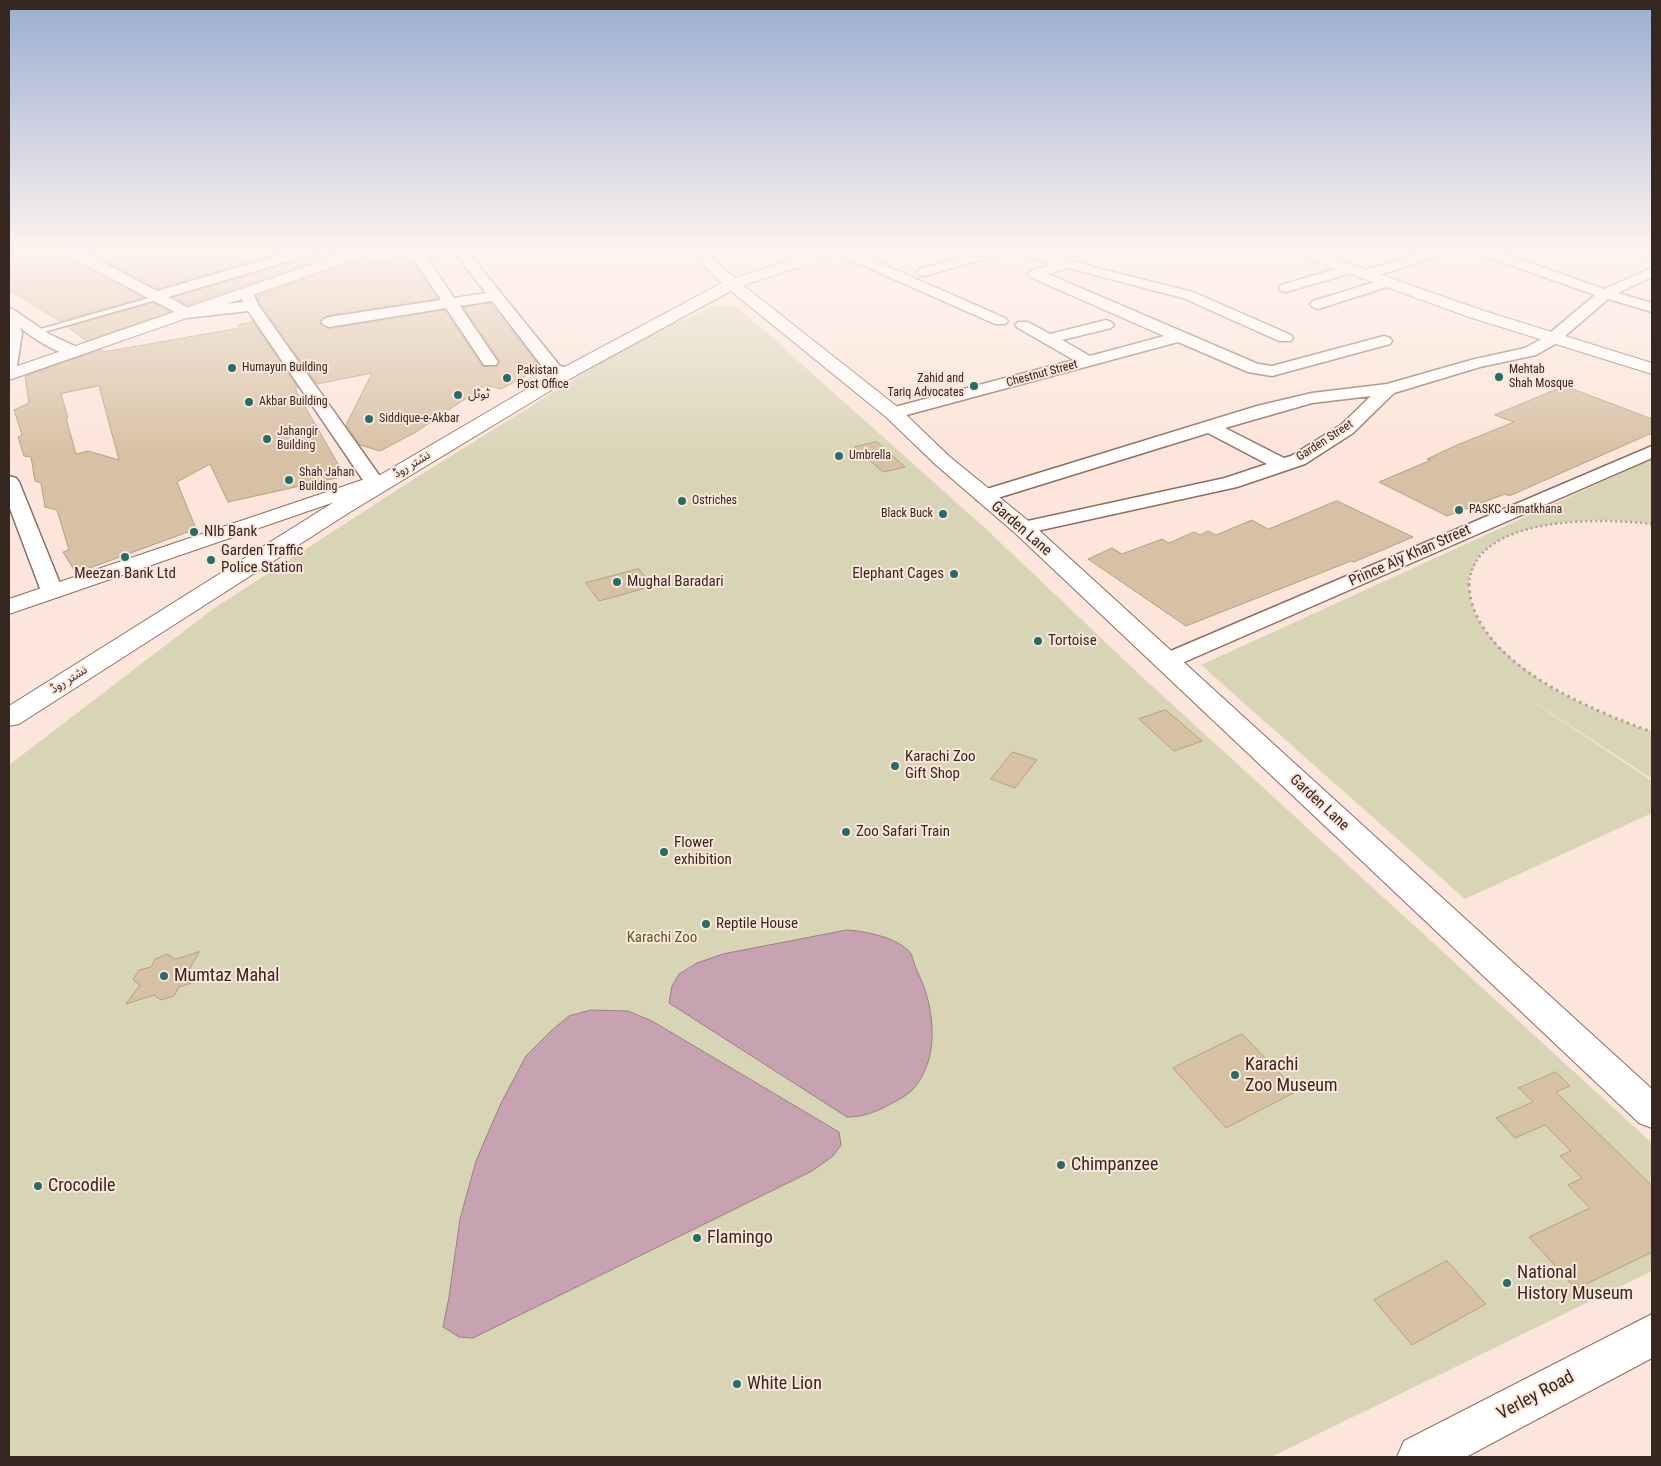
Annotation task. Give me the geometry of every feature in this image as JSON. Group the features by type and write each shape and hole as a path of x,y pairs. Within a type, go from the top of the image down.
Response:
{"main road":[{"path":"9,375 169,319"},
{"name":"نشتر روڈ","path":"9,705 374,482 561,372 658,319"},
{"name":"Garden Lane","path":"777,319 893,413 984,496 1023,528 1652,1112"},
{"path":"1491,319 1551,340 1652,369"},
{"name":"نشتر روڈ","path":"9,718 342,507 561,372"},
{"path":"9,607 374,482"},
{"name":"Verley Road","path":"1420,1457 1652,1336"}],"street":[{"path":"9,366 14,333 10,319"},
{"path":"17,319 34,332 75,352"},
{"path":"263,319 374,482"},
{"path":"329,322 346,319"},
{"path":"460,319 490,362"},
{"path":"517,319 561,372"},
{"path":"1139,319 1254,368 1272,371 1384,341"},
{"path":"1243,319 1285,338"},
{"path":"1388,388 1477,363 1530,352 1551,340 1575,319"},
{"path":"1023,325 1088,361"},
{"path":"1048,339 1106,325"},
{"name":"Chestnut Street","path":"893,413 1179,337"},
{"name":"Garden Lane","path":"984,496 1262,410 1312,398 1388,388"},
{"name":"Garden Street","path":"1023,528 1230,482 1283,466 1298,460 1348,429 1388,388"},
{"path":"1210,426 1283,466"},
{"name":"Prince Aly Khan Street","path":"1167,662 1652,451"},
{"path":"9,482 52,591"}],"lane":[{"path":"34,332 79,319"}],"path":[{"path":"1652,524 1593,520 1537,527 1507,536 1480,554 1468,579 1471,605 1487,633 1516,662 1558,691 1611,717 1652,732"}],"green space":[{"name":"Karachi Zoo","path":"684,319 752,319 986,529 1140,675 1652,1143 1652,1271 1271,1457 9,1457 9,765 213,609 411,481 597,365 666,327"},
{"path":"1652,459 1652,524 1587,520 1562,522 1516,533 1497,542 1481,554 1470,575 1469,586 1473,607 1478,618 1484,629 1504,652 1542,681 1563,694 1607,715 1652,732 1652,779 1505,683 1652,781 1652,813 1465,899 1201,665"}],"shaded area":[{"path":"847,930 879,936 902,945 908,950 923,984 931,1014 932,1045 929,1060 923,1074 909,1093 877,1111 847,1117 669,1003 672,986 679,974 697,963 723,954"},
{"path":"591,1010 628,1011 652,1021 839,1132 841,1145 833,1156 812,1171 473,1338 459,1337 443,1327 460,1219 476,1161 501,1103 526,1056 569,1016"}],"building":[{"path":"95,319 149,319 86,341 68,327"},
{"path":"271,319 322,319 320,323 329,329 388,319 451,319 482,366 496,367 500,361 472,319 503,319 541,368 501,389 486,385 416,432 380,451 360,445 346,425 372,373 317,384"},
{"path":"253,322 298,388 295,388 345,476 228,502 210,464 177,482 196,529 76,573 63,552 69,550 57,510 45,507 41,483 35,481 31,457 24,456 18,437 22,435 14,410 29,403 25,376 102,349 103,352 240,328 238,325","holes":["99,386 119,460 88,451 76,454 61,394"]},
{"path":"1565,386 1652,419 1652,433 1509,496 1505,494 1447,516 1379,482 1431,460 1427,459 1457,445 1514,422 1495,415"},
{"path":"877,442 905,467 883,472 855,447"},
{"path":"1337,501 1413,537 1354,562 1351,561 1186,626 1088,559 1112,548 1122,554 1162,539 1169,543 1194,532 1200,535 1208,531 1216,535 1252,520 1268,529"},
{"path":"639,569 653,586 599,601 586,583"},
{"path":"1166,710 1202,741 1174,751 1139,719"},
{"path":"1013,752 1037,760 1015,788 991,779"},
{"path":"199,952 189,970 204,979 179,987 174,996 161,1000 154,995 126,1004 140,985 133,980 139,970 151,967 155,959 167,954 175,959"},
{"path":"1242,1034 1297,1091 1226,1128 1173,1068"},
{"path":"1556,1072 1570,1086 1556,1092 1652,1186 1652,1252 1576,1289 1529,1237 1590,1208 1568,1185 1582,1178 1560,1156 1571,1151 1545,1125 1515,1138 1496,1118 1533,1102 1519,1088"},
{"path":"1447,1261 1486,1304 1412,1345 1374,1300"}],"place":[{"name":"Humayun Building","path":"232,368"},
{"name":"Mehtab Shah Mosque","path":"1499,377"},
{"name":"Pakistan Post Office","path":"507,378"},
{"name":"Zahid and Tariq Advocates","path":"974,386"},
{"name":"ٹوٹل","path":"458,395"},
{"name":"Akbar Building","path":"249,402"},
{"name":"Siddique-e-Akbar","path":"369,419"},
{"name":"Jahangir Building","path":"267,439"},
{"name":"Umbrella","path":"839,456"},
{"name":"Shah Jahan Building","path":"289,480"},
{"name":"Ostriches","path":"682,501"},
{"name":"PASKC Jamatkhana","path":"1459,510"},
{"name":"Black Buck","path":"943,514"},
{"name":"NIb Bank","path":"194,532"},
{"name":"Meezan Bank Ltd","path":"125,557"},
{"name":"Garden Traffic Police Station","path":"211,560"},
{"name":"Elephant Cages","path":"954,574"},
{"name":"Mughal Baradari","path":"617,582"},
{"name":"Tortoise","path":"1038,641"},
{"name":"Karachi Zoo Gift Shop","path":"895,766"},
{"name":"Zoo Safari Train","path":"846,832"},
{"name":"Flower exhibition","path":"664,852"},
{"name":"Reptile House","path":"706,924"},
{"name":"Mumtaz Mahal","path":"164,976"},
{"name":"Karachi Zoo Museum","path":"1235,1075"},
{"name":"Chimpanzee","path":"1061,1165"},
{"name":"Crocodile","path":"38,1186"},
{"name":"Flamingo","path":"697,1238"},
{"name":"National History Museum","path":"1507,1283"},
{"name":"White Lion","path":"737,1384"}]}
